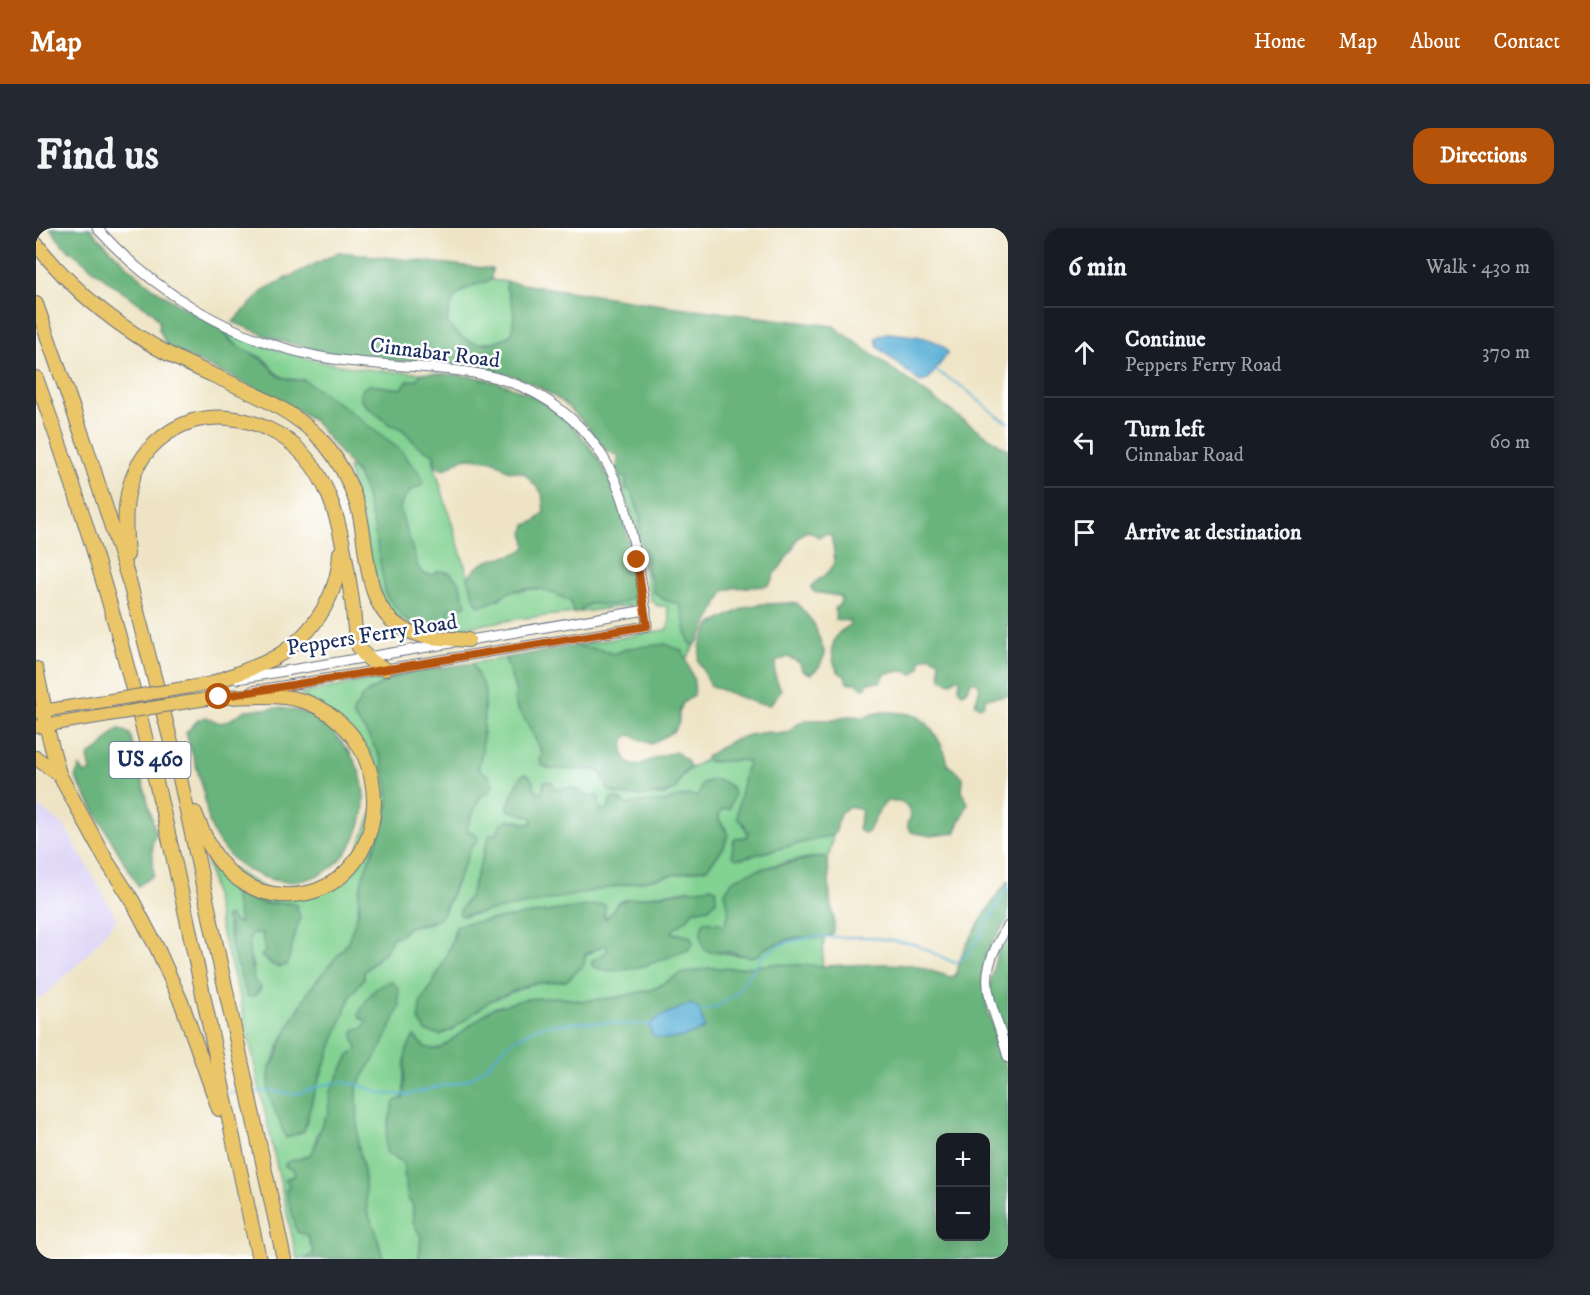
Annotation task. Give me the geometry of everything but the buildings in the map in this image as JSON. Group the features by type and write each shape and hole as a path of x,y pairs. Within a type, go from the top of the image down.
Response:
{"highway":[{"path":"36,244 80,292 130,332 177,358 278,407 311,430 335,457 351,488 361,520 372,586 382,611 391,621 415,634 468,640"},
{"name":"US 460","path":"36,304 86,446 130,584 178,769 284,1259"},
{"name":"US 460","path":"36,378 85,521 129,676 161,805 259,1259"},
{"path":"130,584 126,511 128,490 140,461 151,447 166,434 192,422 217,418 242,420 260,425 288,441 302,453 322,479 335,508 347,568 358,645 367,657 385,669"},
{"path":"216,682 268,660 285,650 319,617 327,603 337,574 340,542 338,524"},
{"path":"36,669 41,726 59,774 106,860 132,900 158,950 185,1014 235,1150"},
{"path":"178,769 198,821 214,853 234,876 250,886 280,895 313,893 340,878 360,854 372,825 374,793 372,776 366,760 349,731 323,710 295,699 219,697"},
{"path":"36,758 59,774"}],"main road":[{"name":"Peppers Ferry Road","path":"41,712 216,682"},
{"name":"Peppers Ferry Road","path":"41,726 219,697"}],"street":[{"name":"Cinnabar Road","path":"97,228 140,270 172,295 204,314 257,339 295,351 348,362 475,373 521,386 555,405 590,437 613,475 627,512 647,626"},
{"name":"Peppers Ferry Road","path":"216,682 645,610"},
{"name":"Peppers Ferry Road","path":"219,697 647,626"},
{"path":"1008,926 991,957 986,981 990,1005 1003,1037 1008,1058"}],"shaded area":[{"path":"36,805 64,825 117,919 85,957 48,992 36,1000"}],"green space":[{"path":"50,228 90,228 124,263 162,294 222,329 229,340 267,363 281,377 304,380 400,450 422,476 423,483 407,495 400,510 418,567 422,573 432,575 439,571 449,572 459,582 466,604 464,607 452,607 449,610 451,622 447,627 417,624 403,617 386,596 374,527 364,490 357,473 314,421 286,403 167,347 159,329 159,321 153,312 118,289 62,244"},
{"path":"339,252 492,269 491,280 460,292 451,304 449,312 447,323 454,331 469,341 477,343 494,342 512,334 514,311 506,288 508,282 669,306 833,326 1008,450 1008,696 986,698 980,707 975,704 980,688 977,682 971,682 962,693 959,689 960,679 958,677 950,683 941,679 939,660 931,656 921,659 920,668 914,674 904,671 886,673 880,682 867,683 863,688 857,683 847,683 845,676 840,673 834,663 833,644 839,633 850,625 850,621 836,620 835,608 840,604 839,596 814,592 811,588 833,566 831,535 825,534 820,537 808,531 797,539 792,551 774,573 773,579 767,586 733,588 724,591 699,640 695,645 691,644 686,634 679,604 664,600 653,591 639,532 638,508 626,487 626,477 619,476 616,470 619,456 605,450 588,427 563,402 517,377 472,366 368,359 325,352 277,340 233,322 265,289"},
{"path":"491,280 508,282 506,288 514,311 512,334 494,342 469,341 447,323 451,304 466,289"},
{"path":"225,330 272,349 321,362 370,370 421,373 417,380 408,381 401,389 369,385 360,396 362,402 389,424 402,429 418,446 434,454 433,460 476,602 498,600 508,592 546,588 570,601 574,613 516,619 437,632 419,630 394,616 380,595 348,468 352,467 360,480 371,511 386,596 451,617 449,610 452,607 464,607 437,574 421,573 399,510 406,495 420,486 304,380 277,374 265,360 233,341"},
{"path":"421,373 481,378 510,386 558,413 578,432 608,477 618,503 634,564 635,582 632,598 607,605 588,605 580,612 574,613 570,601 548,591 527,588 510,592 489,604 479,606 468,578 482,564 520,552 526,547 524,531 526,525 536,521 544,512 542,493 524,473 507,470 495,461 462,459 441,469 436,466 434,454 418,446 402,429 389,424 362,402 361,390 369,385 401,389 408,381 417,380"},
{"path":"619,476 626,477 626,487 632,493 640,516 639,532 653,591 664,600 679,604 688,639 691,644 695,645 685,661 682,651 629,648 614,654 574,646 664,630 667,629 670,620 667,606 658,606 651,600 631,512"},
{"path":"635,575 638,592 634,605 580,612 590,605 610,604 626,599 634,592"},
{"path":"797,603 814,624 825,654 819,667 811,674 802,670 800,663 788,657 777,661 775,673 781,690 770,705 756,703 711,686 698,661 701,643 710,625 746,607"},
{"path":"665,644 683,651 693,678 694,695 683,703 679,713 679,722 674,731 651,744 630,735 624,739 623,752 626,761 634,766 676,752 687,761 690,767 680,777 676,789 651,795 623,795 608,790 604,777 597,770 550,769 541,765 540,759 543,755 528,724 517,708 514,699 516,692 505,658 574,646 614,654 629,648"},
{"path":"505,658 516,692 514,699 517,708 528,724 550,769 597,770 616,794 664,795 676,789 687,771 706,760 711,762 746,760 749,762 745,771 737,813 748,834 746,837 737,838 742,858 833,835 828,861 824,856 789,861 733,880 727,901 729,910 725,924 715,923 719,953 752,956 788,940 824,938 822,966 775,964 740,968 709,968 680,974 654,989 619,997 583,1001 556,997 493,1008 441,1048 425,1047 414,1036 405,1064 403,1098 394,1102 390,1155 403,1162 408,1199 413,1204 413,1222 421,1237 419,1259 383,1259 376,1232 367,1212 364,1171 358,1145 357,1086 400,1006 398,999 361,1017 367,1021 354,1039 357,1050 349,1056 329,1094 331,1101 329,1113 317,1134 314,1150 309,1155 286,1163 285,1166 294,1170 295,1173 293,1177 289,1177 289,1187 286,1192 292,1211 307,1234 314,1254 305,1259 297,1259 240,998 222,934 204,845 212,857 278,896 347,875 380,794 375,764 369,750 300,694 411,672 368,691 353,712 372,740 384,768 388,801 384,823 366,866 351,935 343,949 314,984 283,1038 270,1067 304,1131 314,1093 351,995 364,978 364,972 386,950 393,937 401,935 408,927 431,923 445,910 472,846 467,827 480,797 490,791 488,775 478,770 482,751 485,691 472,663","holes":["533,781 535,789 540,792 543,792 543,785 553,786 553,789 577,790 592,799 604,811 620,799 624,805 628,805 665,802 690,795 699,797 723,809 719,814 719,820 726,829 725,845 707,868 465,916 459,912 470,895 483,859 484,849 497,834 499,827 516,820 532,823 531,817 509,810","690,889 709,907 692,911 689,917 673,930 672,933 684,934 688,950 644,966 592,961 608,951 605,945 585,955 584,965 566,981 531,984 490,1001 453,1029 427,994 448,953 456,926 602,904 606,919 618,903","242,893 261,903 291,903 297,923 287,965 271,965 261,956 265,952 262,933 251,934 248,947 253,977 261,989 254,996 247,996 233,952 226,916 240,923"]},
{"path":"472,663 485,690 482,751 478,769 488,775 493,783 490,791 480,797 467,826 468,831 474,833 478,838 477,843 472,846 440,919 408,927 401,935 393,937 386,950 364,972 364,978 351,995 314,1093 304,1131 286,1138 268,1093 270,1067 310,989 347,944 359,910 363,876 381,831 389,802 381,758 364,729 354,718 353,712 362,697 386,681 411,672"},
{"path":"278,708 308,714 328,727 343,744 359,770 364,797 360,824 349,848 332,867 309,879 282,881 252,872 235,861 226,851 209,822 202,785 186,733 198,720 206,717 220,723 246,710"},
{"path":"882,712 908,714 922,719 937,737 948,765 963,777 962,792 968,803 955,833 931,836 911,832 907,823 911,818 908,807 900,801 887,801 868,832 864,833 858,829 862,811 851,807 840,813 833,835 742,858 736,859 732,855 733,841 746,837 748,834 744,824 738,820 737,813 745,771 749,762 738,760 717,762 706,760 706,757 729,742 748,735 790,732 796,725 806,720 835,720 847,716 863,717"},
{"path":"119,729 130,734 156,833 152,843 154,875 138,886 75,777 80,767 85,774 91,771 88,757"},
{"path":"524,774 530,776 535,789 540,792 543,792 544,781 552,782 554,789 572,788 590,797 594,795 599,797 599,808 604,811 608,809 611,799 615,798 628,805 638,802 665,802 690,795 698,797 702,784 710,780 723,781 733,790 734,796 729,809 723,809 719,814 719,820 728,834 724,847 707,868 461,916 459,912 470,895 490,834 497,834 501,824 509,820 532,823 531,817 509,810 507,807"},
{"path":"824,856 828,861 830,899 834,918 834,932 831,935 824,938 795,937 766,948 758,955 751,957 704,949 701,935 702,924 704,921 725,924 728,904 725,892 733,880 765,868"},
{"path":"1008,881 1008,919 992,943 982,974 986,1003 1008,1074 1008,1259 419,1259 421,1237 413,1222 413,1205 408,1199 403,1162 386,1152 386,1139 394,1102 403,1098 406,1053 414,1036 425,1047 441,1048 493,1008 525,999 556,997 583,1001 619,997 654,989 680,974 709,968 740,968 775,964 913,965 950,977 955,976 964,949"},
{"path":"711,887 716,889 716,901 709,908 692,911 689,917 673,930 672,933 691,937 693,944 688,950 640,967 615,971 592,966 592,961 608,951 605,945 585,954 584,965 566,981 531,984 490,1001 453,1029 440,1035 426,1031 419,1020 420,1004 439,972 454,937 456,926 602,904 606,906 603,916 606,919 618,903 627,899"},
{"path":"237,892 260,903 296,905 300,917 287,965 278,967 263,958 261,956 265,952 262,933 251,934 249,950 251,964 255,982 261,987 254,996 249,997 233,952 230,929 225,918 230,916 234,922 240,923 234,895"},
{"path":"1008,931 1008,1044 989,988 998,948"},
{"path":"391,981 399,989 400,1006 383,1045 357,1086 358,1145 364,1171 367,1212 376,1232 383,1259 305,1259 314,1253 307,1235 297,1232 286,1192 289,1187 285,1181 293,1177 295,1173 294,1170 285,1166 286,1163 306,1157 315,1147 322,1124 329,1113 329,1094 349,1056 357,1050 353,1034 355,1029 364,1028 367,1021 359,1014 371,994 380,986"}],"water":[{"path":"886,333 929,339 943,347 948,353 928,380 920,382 878,347 876,338"},
{"path":"690,1004 694,1005 700,1013 703,1029 670,1039 657,1038 652,1035 649,1025 659,1017"}],"waterway":[{"path":"935,370 964,388 997,416 1008,422"},
{"path":"698,1012 716,1007 736,994 762,956 782,944 797,940 814,937 869,937 914,944 955,963 962,959 977,941 1008,887"},
{"path":"255,1092 297,1094 340,1082 356,1084 384,1094 408,1095 462,1082 473,1077 509,1043 540,1026 581,1022 652,1025"},
{"path":"228,1093 243,1093"}],"route":[{"path":"219,697 647,626 637,560"}]}
